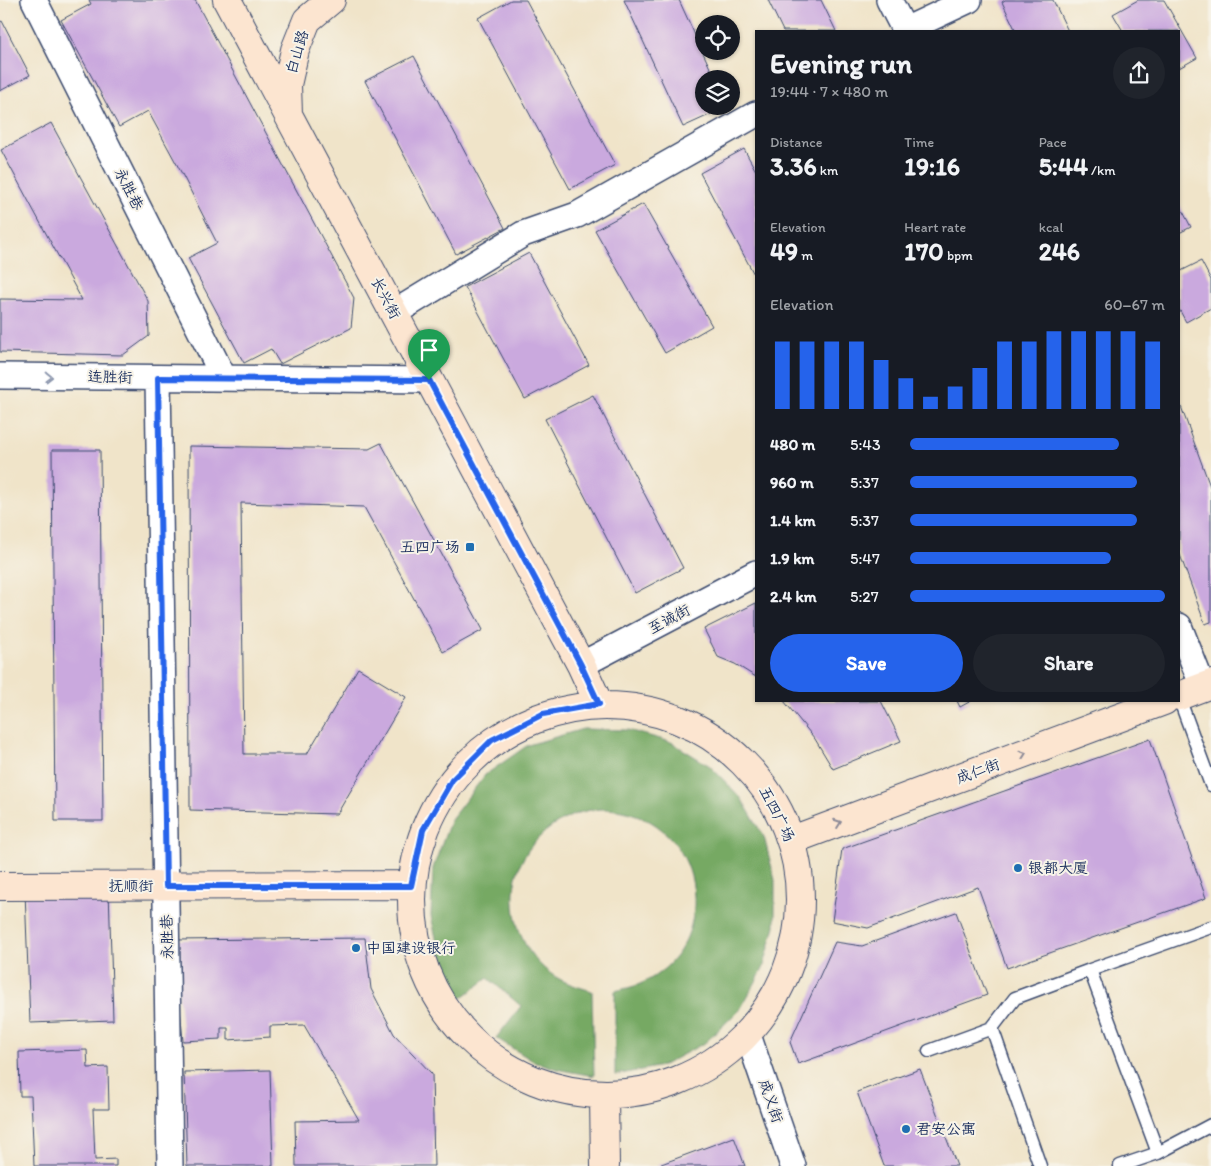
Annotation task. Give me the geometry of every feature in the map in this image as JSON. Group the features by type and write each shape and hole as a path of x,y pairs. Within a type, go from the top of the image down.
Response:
{"street":[{"name":"永胜巷","path":"34,0 224,378"},
{"name":"长兴街","path":"227,0 581,665 599,704"},
{"name":"白山路","path":"288,115 287,85 295,50 307,20 331,0"},
{"path":"889,0 904,30"},
{"path":"906,30 969,0"},
{"path":"394,313 523,234 577,215 755,115"},
{"name":"连胜街","path":"0,376 429,380"},
{"name":"永胜巷","path":"158,378 170,1166"},
{"name":"至诚街","path":"581,665 755,574"},
{"path":"1180,631 1193,691"},
{"name":"成仁街","path":"792,840 1161,702"},
{"name":"五四广场","path":"599,704 661,712 718,740 763,784 792,840 801,892 797,944 778,993 748,1035 706,1069 657,1090 604,1096 542,1085 486,1054 443,1007 417,949 411,886 423,830 452,780 492,740 543,714 599,704"},
{"name":"抚顺街","path":"0,886 411,886"},
{"name":"成义街","path":"748,1035 793,1166"},
{"path":"604,1096 605,1166"}],"lane":[{"path":"1193,691 1211,785"},
{"path":"928,1051 992,1028 1015,998 1211,927"},
{"path":"1090,970 1158,1153"},
{"path":"992,1028 1040,1166"},
{"path":"1120,1166 1158,1153 1211,1125"}],"green space":[{"path":"583,729 628,730 671,742 710,766 741,798 764,837 775,880 775,926 763,969 741,1008 706,1042 662,1066 615,1075 615,991 640,984 666,967 683,945 693,918 694,891 687,864 672,840 651,822 622,811 594,810 573,815 546,831 534,843 520,865 514,892 514,907 516,921 527,947 535,959 555,977 592,991 594,1076 561,1070 533,1061 496,1038 521,1006 488,978 460,999 442,964 431,916 433,868 451,819 485,775 528,745"}],"building":[{"path":"89,0 195,0 354,298 351,328 280,364 271,349 244,363 188,258 217,243 181,172 148,111 119,127 61,20 91,4"},
{"path":"511,0 526,0 615,165 570,189 478,18"},
{"path":"624,0 679,0 695,35 695,60 706,60 711,70 695,70 695,115 709,115 683,127"},
{"path":"768,0 821,0 836,30 783,30"},
{"path":"1005,0 1053,0 1068,30 1016,30 1002,2"},
{"path":"1138,0 1164,0 1197,58 1180,67 1180,30 1122,30 1113,14"},
{"path":"2,21 30,75 0,91 0,22"},
{"path":"414,56 505,228 456,254 365,81"},
{"path":"51,123 148,301 149,336 123,355 0,352 0,299 82,300 1,150"},
{"path":"744,149 755,169 755,276 700,173"},
{"path":"643,204 712,326 665,353 595,230"},
{"path":"1180,206 1191,227 1180,232"},
{"path":"529,253 589,365 525,399 465,287"},
{"path":"1201,261 1211,280 1211,308 1186,322 1180,311 1180,272"},
{"path":"593,395 683,568 635,593 545,419"},
{"path":"1180,404 1211,489 1211,622 1205,624 1180,555"},
{"path":"381,443 483,630 443,652 364,507 241,503 244,754 307,754 358,668 406,697 337,814 190,810 189,446 369,449"},
{"path":"52,450 100,450 103,821 55,821"},
{"path":"755,604 755,676 735,664 718,657 704,629"},
{"path":"785,702 882,702 901,741 833,769 815,739"},
{"path":"958,702 969,702 960,707"},
{"name":"银都大厦","path":"1150,739 1206,898 1007,968 978,887 868,928 832,921 842,849"},
{"path":"109,889 113,1020 30,1023 25,892"},
{"path":"956,912 987,995 798,1064 790,1042 835,942 862,946"},
{"path":"365,938 371,989 394,1034 432,1074 434,1166 296,1166 295,1121 359,1120 304,1025 270,1026 270,1037 228,1040 228,1028 221,1028 221,1039 183,1041 174,940"},
{"path":"87,1050 88,1068 108,1067 109,1109 93,1109 95,1160 116,1159 116,1166 34,1166 31,1096 20,1096 19,1052"},
{"name":"君安公寓","path":"920,1069 957,1166 884,1166 857,1092"},
{"path":"270,1070 273,1166 187,1166 184,1072"},
{"path":"734,1137 745,1166 656,1166"}],"place":[{"name":"五四广场","path":"470,547"},
{"name":"银都大厦","path":"1018,868"},
{"name":"中国建设银行","path":"356,948"},
{"name":"君安公寓","path":"906,1129"}],"route":[{"path":"158,378 429,380 581,665 599,704 543,714 492,740 452,780 423,830 411,886 166,886 158,378"}]}
